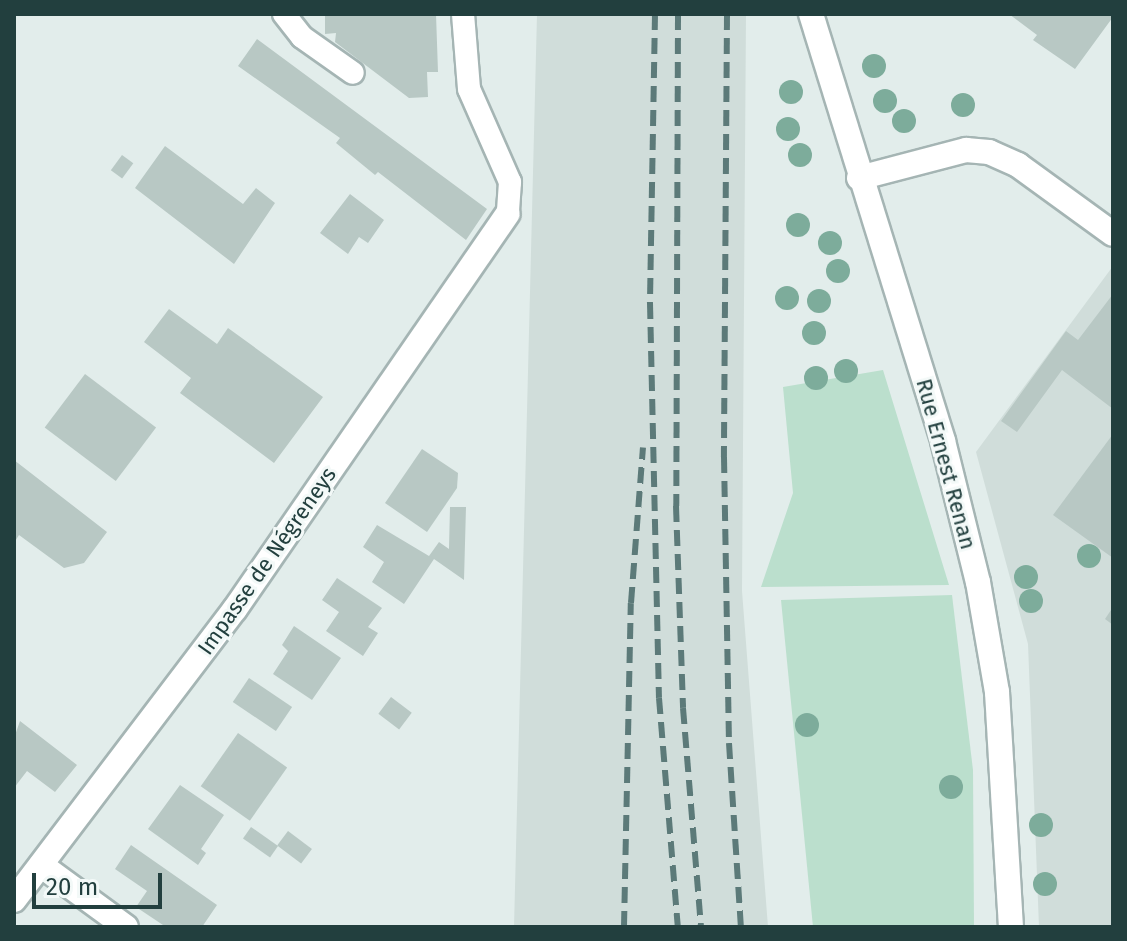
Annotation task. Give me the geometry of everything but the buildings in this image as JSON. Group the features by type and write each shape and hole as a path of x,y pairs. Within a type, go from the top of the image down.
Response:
{"street":[{"name":"Rue Ernest Renan","path":"811,14 859,178 943,441 978,582 997,692 1011,927"},
{"path":"859,178 966,150 989,152 1018,165 1113,234"},
{"name":"Impasse de Négreneys","path":"14,900 235,609 508,214"},
{"path":"41,865 126,927"}],"lane":[{"path":"284,14 302,37 353,73"},
{"path":"463,14 469,89 510,182 508,214"}],"shaded area":[{"path":"537,14 746,14 742,591 768,927 514,927"},
{"path":"1113,266 1113,927 1039,927 1028,644 976,452"}],"green space":[{"path":"883,370 949,585 761,587 793,493 783,387"},
{"path":"952,595 973,770 974,927 813,927 781,600"}],"railway":[{"path":"655,14 650,303 659,698 678,927"},
{"path":"678,14 676,506 683,708 701,927"},
{"path":"727,14 724,457 729,743 741,927"},
{"path":"624,927 631,603 643,447"}]}
